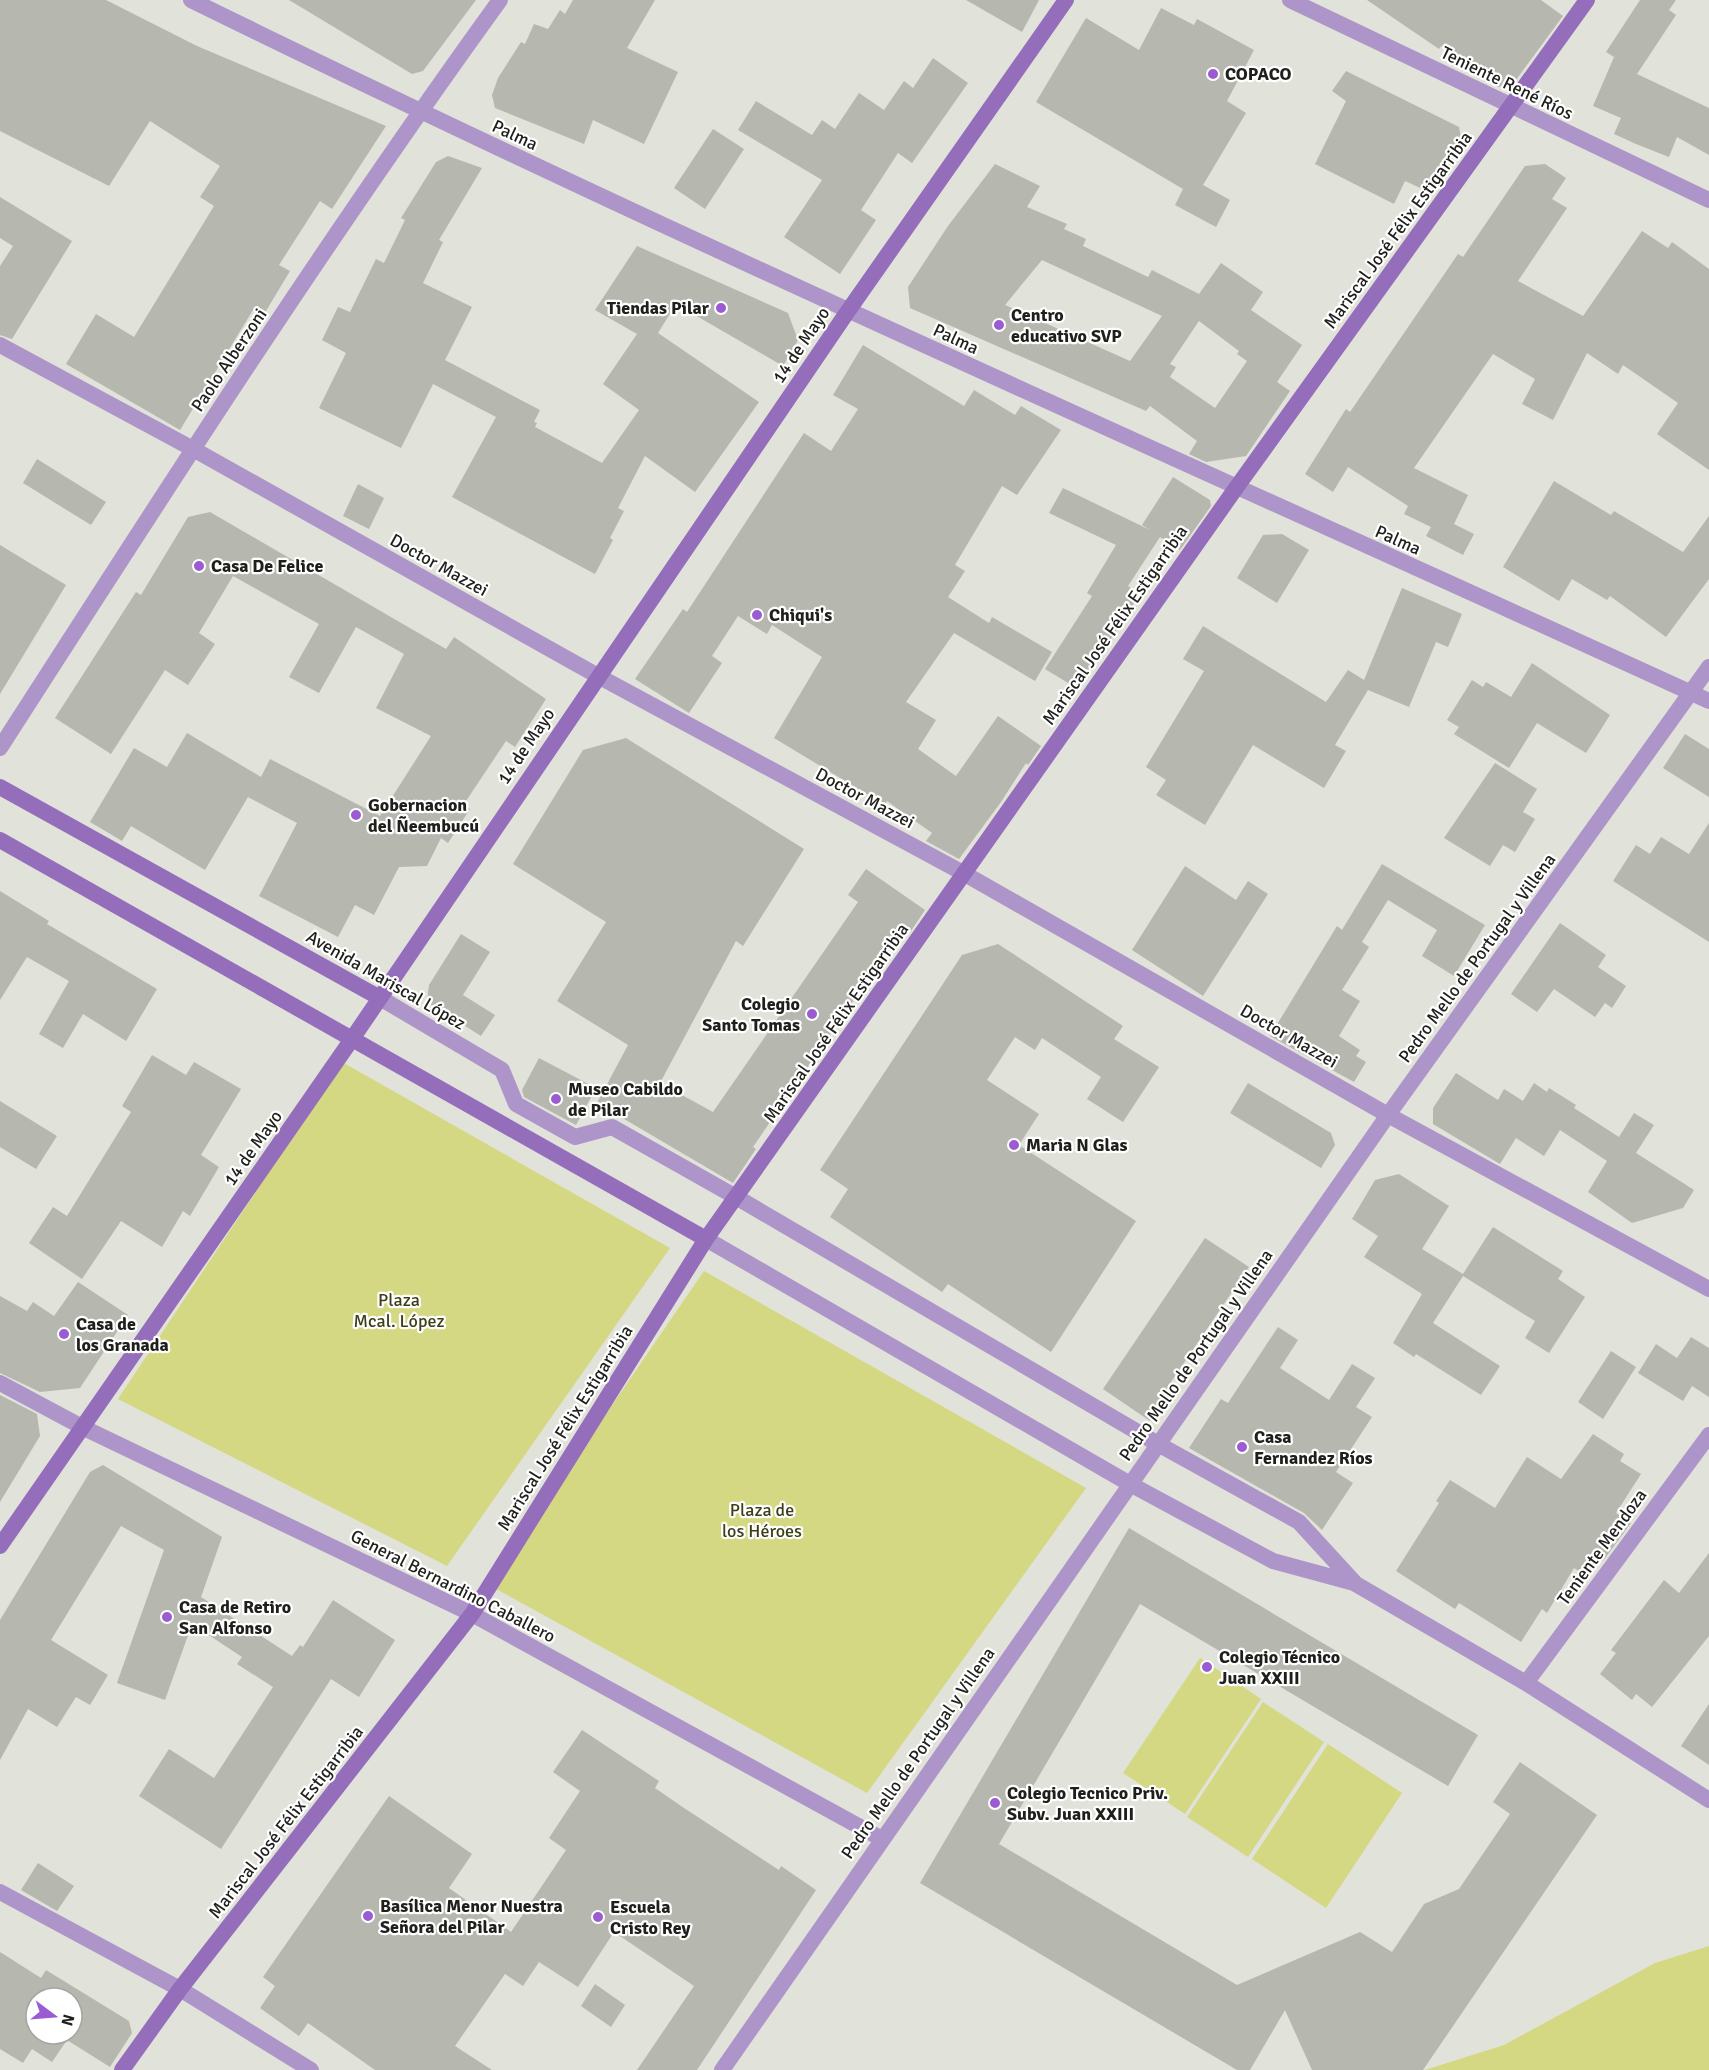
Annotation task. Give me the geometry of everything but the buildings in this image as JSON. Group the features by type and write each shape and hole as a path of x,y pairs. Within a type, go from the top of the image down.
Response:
{"main road":[{"name":"14 de Mayo","path":"0,1546 352,1039 848,311 1066,0"},
{"name":"Mariscal José Félix Estigarribia","path":"122,2070 180,1989 472,1614 706,1239 1236,488 1587,0"},
{"name":"Avenida Mariscal López","path":"0,787 380,998"},
{"path":"0,840 706,1239"}],"street":[{"name":"Palma","path":"191,0 419,112 848,311 1709,701"},
{"name":"Paolo Alberzoni","path":"0,748 193,449 419,112 500,0"},
{"name":"Teniente René Ríos","path":"1290,0 1709,200"},
{"name":"Doctor Mazzei","path":"0,345 193,449 598,676 965,874 1388,1115 1709,1289"},
{"name":"Pedro Mello de Portugal y Villena","path":"722,2070 1388,1115 1709,667"},
{"name":"Avenida Mariscal López","path":"380,998 502,1070 516,1104 575,1137 612,1127 1158,1444 1299,1522 1354,1583"},
{"path":"706,1239 1130,1484 1272,1561 1354,1583 1527,1683 1709,1800"},
{"name":"General Bernardino Caballero","path":"0,1383 84,1428 472,1614 882,1839"},
{"name":"Teniente Mendoza","path":"1527,1683 1709,1435"},
{"path":"0,1892 180,1989 311,2070"}],"green space":[{"name":"Plaza Mcal. López","path":"342,1062 670,1248 447,1566 118,1399"},
{"name":"Plaza de los Héroes","path":"704,1271 1086,1488 867,1793 489,1585"},
{"path":"1200,1658 1261,1699 1185,1814 1123,1773"},
{"path":"1263,1702 1324,1742 1248,1857 1187,1817"},
{"path":"1328,1744 1402,1793 1326,1908 1252,1859"},
{"path":"1709,1946 1709,2070 1425,2070 1504,2045 1655,1963"}],"place":[{"name":"COPACO","path":"1213,74"},
{"name":"Tiendas Pilar","path":"721,308"},
{"name":"Centro educativo SVP","path":"999,325"},
{"name":"Casa De Felice","path":"199,566"},
{"name":"Chiqui's","path":"757,615"},
{"name":"Gobernacion del Ñeembucú","path":"356,815"},
{"name":"Colegio Santo Tomas","path":"812,1014"},
{"name":"Museo Cabildo de Pilar","path":"556,1099"},
{"name":"Maria N Glas","path":"1014,1145"},
{"name":"Casa de los Granada","path":"64,1334"},
{"name":"Casa Fernandez Ríos","path":"1242,1447"},
{"name":"Casa de Retiro San Alfonso","path":"167,1617"},
{"name":"Colegio Técnico Juan XXIII","path":"1207,1667"},
{"name":"Colegio Tecnico Priv. Subv. Juan XXIII","path":"995,1803"},
{"name":"Basílica Menor Nuestra Señora del Pilar","path":"368,1916"},
{"name":"Escuela Cristo Rey","path":"598,1917"}]}
